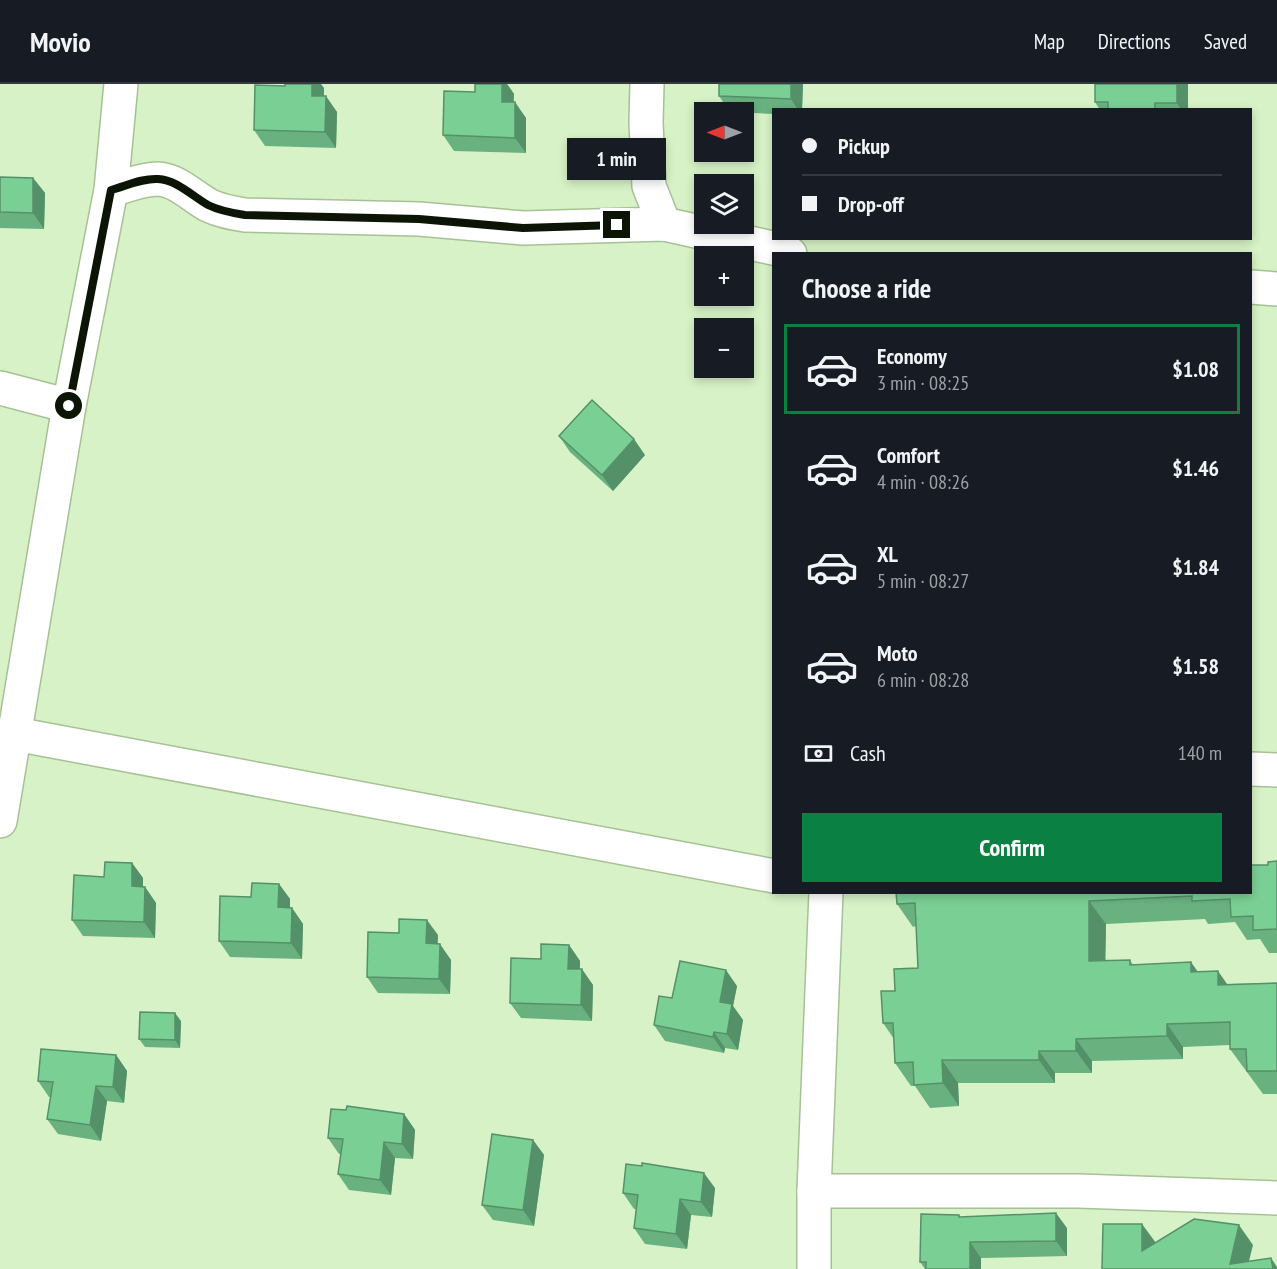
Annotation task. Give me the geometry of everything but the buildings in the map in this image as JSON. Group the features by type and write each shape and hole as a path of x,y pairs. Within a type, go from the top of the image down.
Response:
{"street":[{"path":"0,821 69,406 111,190 121,84"},
{"path":"647,84 646,123 650,186 664,224"},
{"path":"111,190 144,181 157,179 169,181 209,206 245,215 419,219 523,228 664,224 785,252"},
{"path":"1252,287 1277,289"},
{"path":"0,388 69,406"},
{"path":"15,734 772,876"},
{"path":"1252,769 1277,770"},
{"path":"814,1269 814,1191 826,894"},
{"path":"814,1191 1079,1191 1277,1197"}],"route":[{"path":"69,406 111,190 144,181 157,179 169,181 209,206 245,215 419,219 523,228 617,225"}]}
